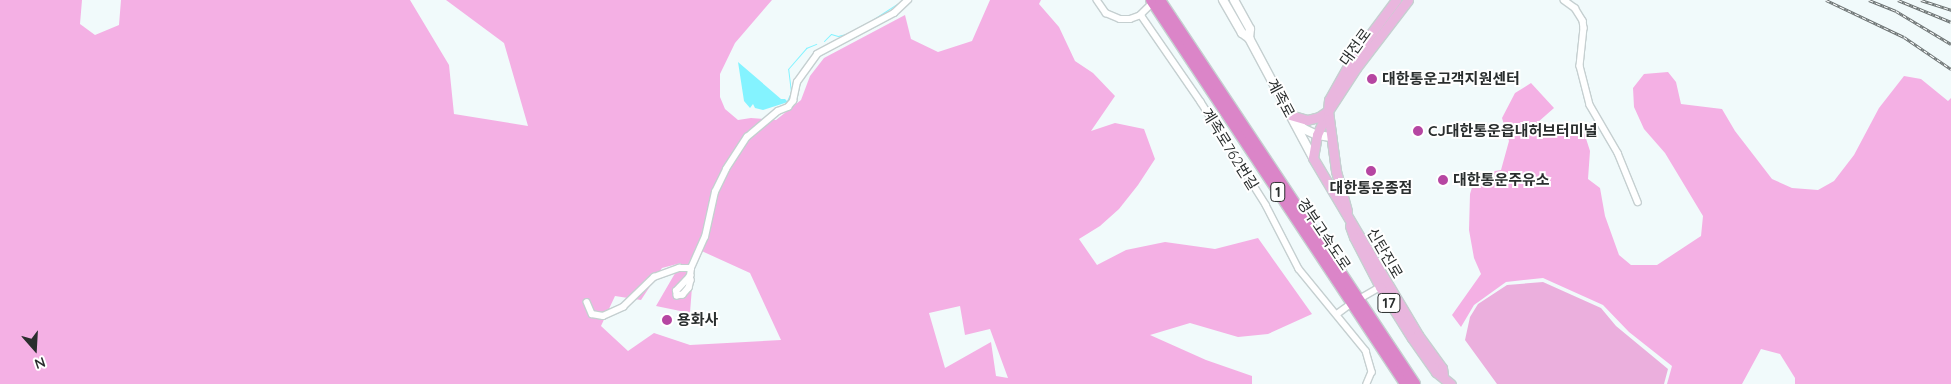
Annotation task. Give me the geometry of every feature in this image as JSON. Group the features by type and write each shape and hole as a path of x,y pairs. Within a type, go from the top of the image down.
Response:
{"highway":[{"name":"경부고속도로","path":"1154,1 1405,384"},
{"name":"경부고속도로","path":"1154,1 1415,384"}],"main road":[{"name":"계족로","path":"1223,0 1242,33 1249,38 1313,158"},
{"name":"계족로","path":"1234,0 1250,29 1249,38"},
{"name":"대전로","path":"1328,111 1329,100 1341,77 1396,0"},
{"name":"대전로","path":"1313,158 1317,135 1328,111 1361,62 1408,0"},
{"path":"1290,115 1307,120 1319,117 1328,111 1336,171 1349,221"},
{"path":"1290,115 1304,129 1317,135 1332,137"},
{"name":"신탄진로","path":"1313,158 1418,335 1442,368 1447,381"},
{"name":"신탄진로","path":"1349,221 1354,237 1380,287 1436,372 1447,381"}],"street":[{"path":"691,278 691,268 705,237 715,192 726,169 747,137 778,111 788,107 793,101 798,82 817,54 894,13 908,0"},
{"path":"1097,0 1106,13 1120,19 1130,19 1141,15 1154,1"},
{"path":"1564,0 1575,8 1583,21 1580,66 1590,105 1618,153 1638,202"},
{"name":"계족로762번길","path":"1141,15 1201,102 1266,205 1299,269 1337,314 1370,358 1372,372 1366,384"},
{"path":"587,302 595,316 605,315 623,307 654,277 679,268 691,268"},
{"path":"1363,297 1380,287"},
{"path":"1337,314 1348,306"}],"shaded area":[{"path":"0,0 82,0 80,24 95,35 119,25 121,0 410,0 449,65 454,114 528,126 504,43 446,0 772,0 735,43 720,74 720,97 725,109 738,120 751,118 776,120 801,100 810,76 824,58 905,15 911,39 938,52 972,41 990,0 1041,0 1039,4 1059,27 1075,61 1093,73 1115,96 1091,131 1115,123 1144,129 1155,159 1119,209 1100,226 1079,239 1097,265 1126,250 1165,242 1215,249 1258,238 1312,314 1268,334 1238,337 1190,323 1150,335 1206,360 1252,376 1252,384 0,384","holes":["695,248 750,273 781,340 690,345 654,333 628,351 601,326 615,296 641,300 662,268 681,263 656,306 690,313","960,306 965,335 990,329 1008,378 996,376 991,342 945,368 929,313"]},
{"path":"1668,72 1676,82 1681,104 1722,109 1735,131 1772,179 1792,188 1818,190 1834,181 1854,155 1879,108 1904,76 1921,79 1948,101 1951,98 1951,384 1795,384 1795,378 1780,354 1761,349 1742,384 1667,384 1672,366 1629,332 1603,305 1543,278 1506,282 1474,305 1461,327 1452,315 1481,274 1474,258 1469,230 1470,194 1476,174 1501,170 1509,141 1502,118 1515,93 1531,83 1554,108 1529,130 1546,137 1582,126 1590,151 1588,179 1600,188 1605,216 1619,255 1631,265 1657,265 1701,236 1703,216 1665,153 1644,129 1634,107 1633,88 1644,74"},
{"path":"1543,282 1601,308 1616,326 1668,369 1664,384 1497,384 1465,340 1470,317 1478,304 1507,285"}],"water":[{"path":"738,62 781,99 785,99 788,102 763,110 755,108 753,104 750,108 744,101"}],"waterway":[{"path":"824,41 831,34 838,36 863,26 903,0"},
{"path":"787,101 791,92 788,69 806,48 816,44"}],"railway":[{"path":"1826,0 1904,37 1951,69"},
{"path":"1869,0 1896,11 1951,44"},
{"path":"1898,0 1951,22"},
{"path":"1921,0 1951,10"}],"place":[{"name":"대한통운고객지원센터","path":"1372,79"},
{"name":"CJ대한통운읍내허브터미널","path":"1418,131"},
{"name":"대한통운종점","path":"1371,171"},
{"name":"대한통운주유소","path":"1443,180"},
{"name":"용화사","path":"667,320"}]}
